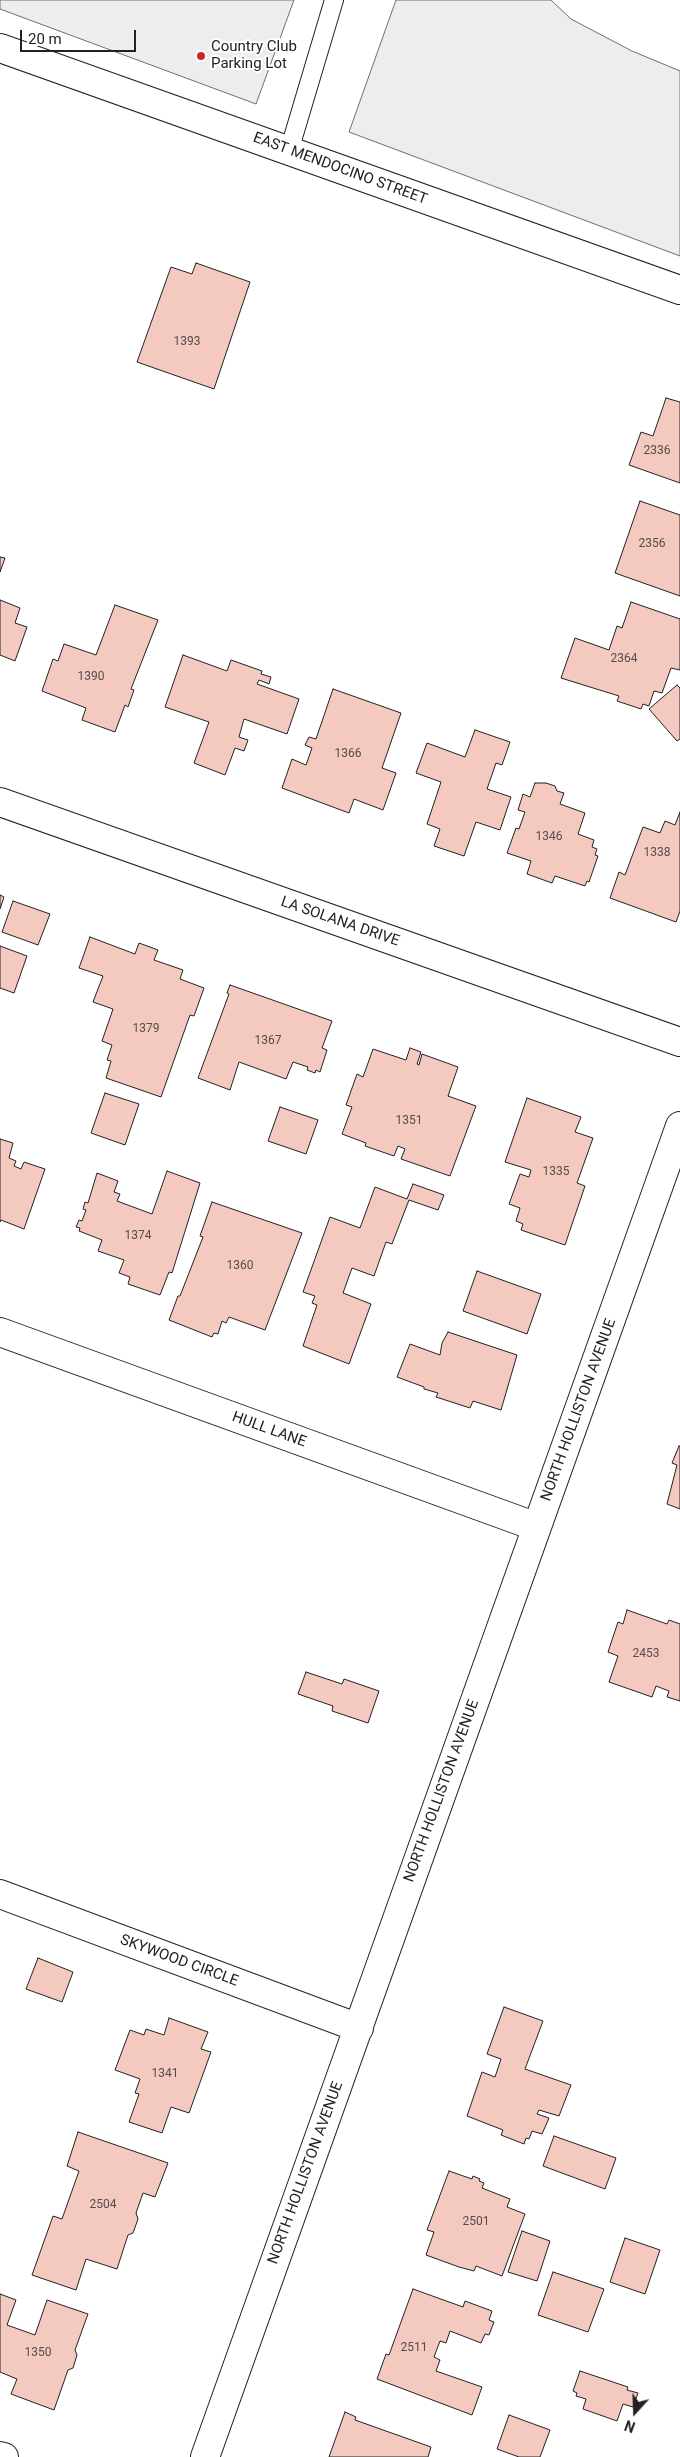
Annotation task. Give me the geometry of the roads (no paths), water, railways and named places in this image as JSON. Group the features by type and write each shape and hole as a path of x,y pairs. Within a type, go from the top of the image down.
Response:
{"street":[{"name":"EAST MENDOCINO STREET","path":"0,48 680,290"},
{"name":"LA SOLANA DRIVE","path":"0,802 680,1042"},
{"name":"NORTH HOLLISTON AVENUE","path":"205,2457 359,2028 438,1799 680,1126"},
{"name":"HULL LANE","path":"0,1332 537,1527"},
{"name":"SKYWOOD CIRCLE","path":"0,1894 359,2028"},
{"path":"0,2456 4,2457"}],"lane":[{"path":"290,151 334,0"}],"place":[{"name":"Country Club Parking Lot","path":"201,56"}]}
